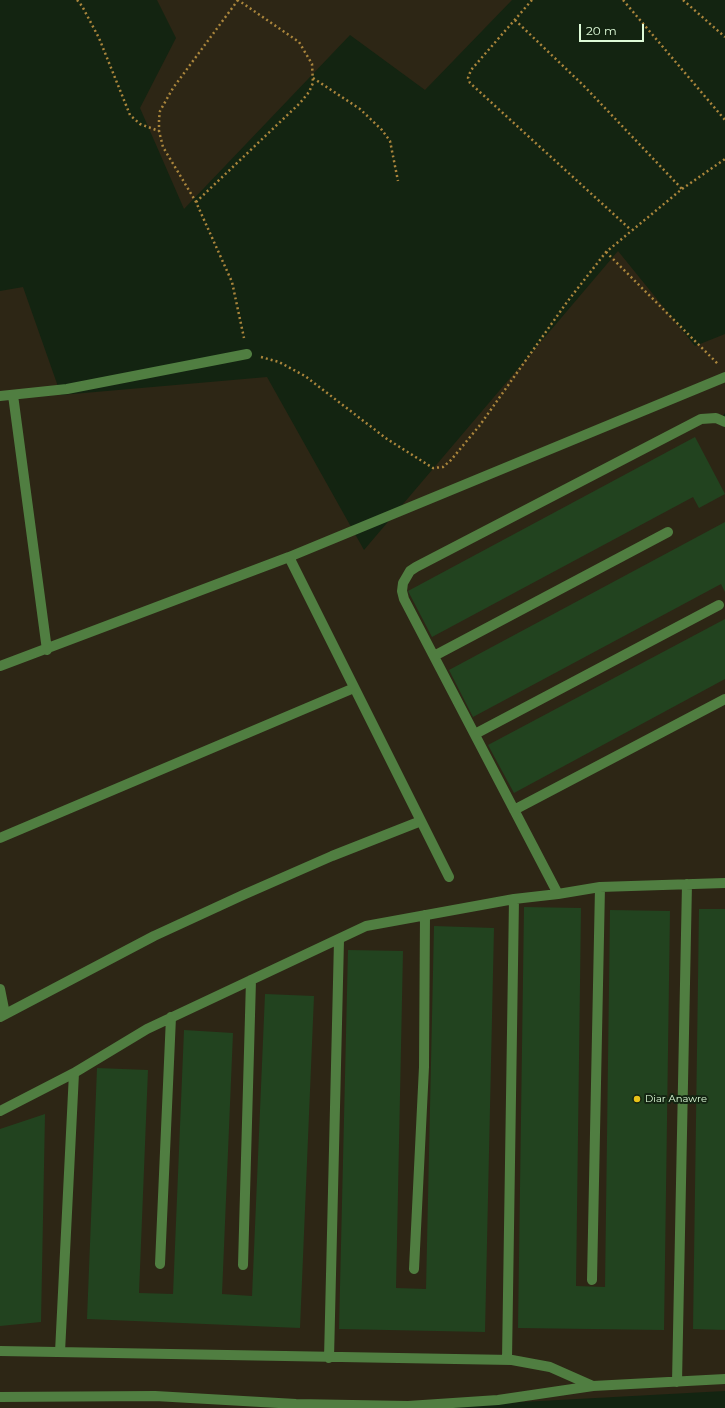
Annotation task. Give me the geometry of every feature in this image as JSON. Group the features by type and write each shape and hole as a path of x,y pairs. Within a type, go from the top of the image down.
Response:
{"street":[{"path":"0,396 67,389 246,354"},
{"path":"0,666 47,650 289,557 725,377"},
{"path":"13,395 47,650"},
{"path":"558,894 404,598 403,583 410,571 701,419 716,418 725,422"},
{"path":"434,656 668,532"},
{"path":"289,557 449,877"},
{"path":"475,734 719,606"},
{"path":"0,838 354,688"},
{"path":"514,810 725,699"},
{"path":"0,989 3,1015 154,936 243,894 332,856 421,821"},
{"path":"0,1111 74,1073 171,1017 339,940 366,926 514,899 600,887 725,883"},
{"path":"677,1382 687,884"},
{"path":"592,1280 600,887"},
{"path":"507,1360 514,899"},
{"path":"414,1269 424,1067 425,915"},
{"path":"328,1358 339,940"},
{"path":"243,1265 251,980"},
{"path":"160,1264 171,1017"},
{"path":"60,1352 74,1073"},
{"path":"0,1351 328,1358 446,1357 507,1360 532,1362 550,1367 593,1386"},
{"path":"0,1397 155,1396 296,1404 408,1406 498,1400 593,1386 725,1379"}],"path":[{"path":"77,0 100,38 130,115 140,124 159,131"},
{"path":"196,202 300,103 308,92 313,78 312,64 299,42 238,0 173,88 160,111 159,131 163,147 196,202 232,282 246,354 279,362 305,376 387,439 433,468 437,468 451,460 480,425 567,302 606,252 682,189 725,159"},
{"path":"532,0 471,70 468,78 470,83 631,230"},
{"path":"623,0 725,120"},
{"path":"683,0 725,37"},
{"path":"515,20 584,86 682,189"},
{"path":"313,78 360,109 382,130 390,141 398,181"},
{"path":"606,252 720,366"}],"shaded area":[{"path":"157,0 512,0 425,90 350,35 184,209 140,108 176,38"},
{"path":"618,251 695,346 725,334 725,413 721,418 725,427 725,1391 411,1408 0,1408 0,291 23,287 61,395 267,377 364,550"}],"building":[{"path":"695,437 725,494 699,508 693,497 432,637 408,591"},
{"path":"725,522 725,592 721,584 473,717 449,670"},
{"path":"725,619 725,679 514,793 488,745"},
{"name":"Diar Anawre","path":"524,907 581,908 576,1286 605,1287 610,910 670,911 664,1330 518,1328"},
{"name":"Diar Anawre","path":"699,909 725,909 725,1330 693,1329"},
{"path":"434,926 494,928 485,1332 339,1329 348,950 403,951 396,1288 426,1289"},
{"path":"265,994 314,996 300,1328 87,1319 97,1068 148,1070 139,1293 173,1294 184,1030 233,1033 222,1294 252,1296"},
{"path":"45,1114 41,1322 0,1326 0,1129"}],"place":[{"name":"Diar Anawre","path":"637,1099"}]}
